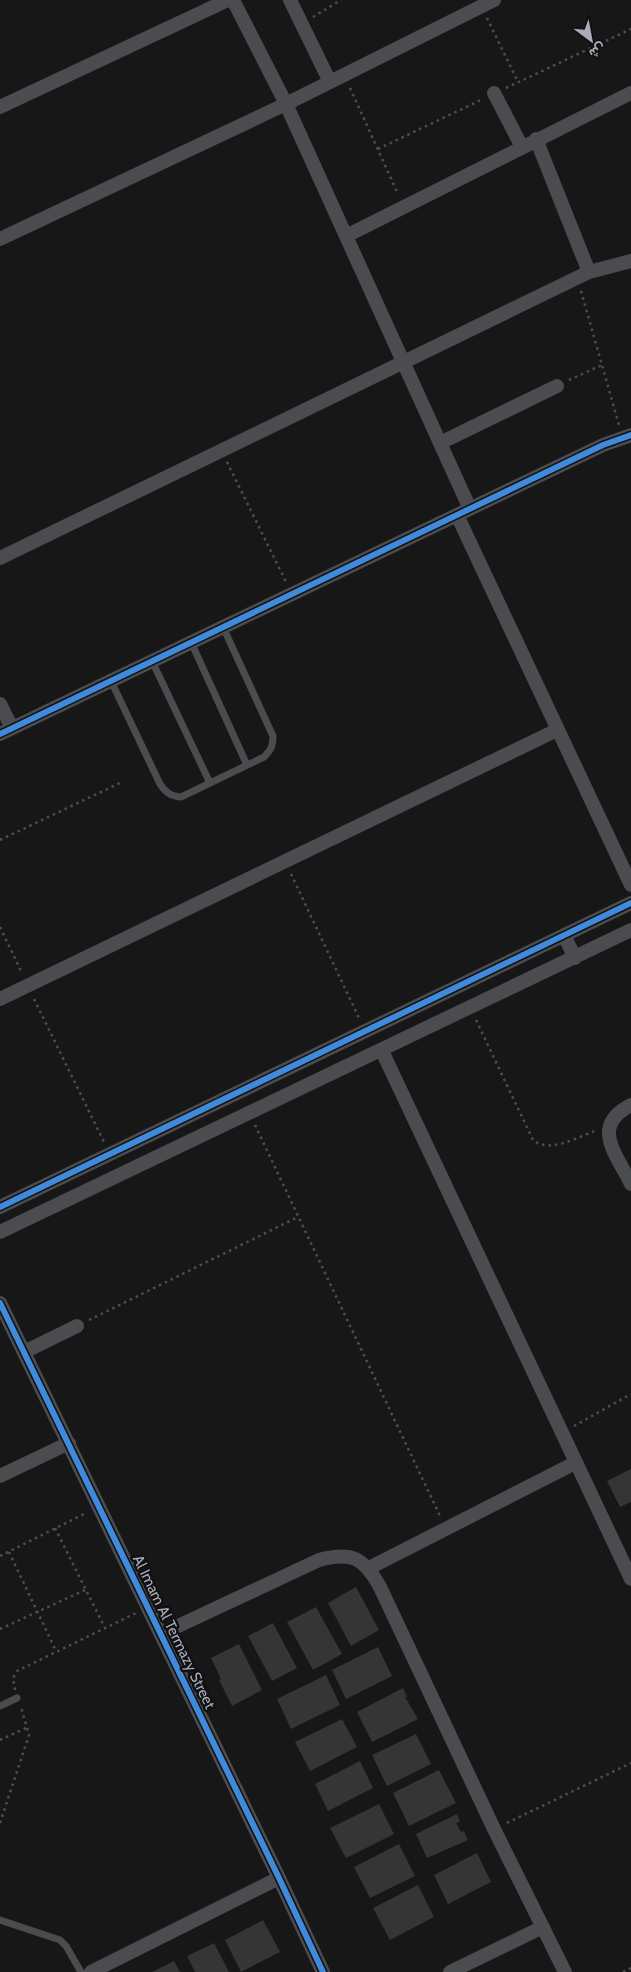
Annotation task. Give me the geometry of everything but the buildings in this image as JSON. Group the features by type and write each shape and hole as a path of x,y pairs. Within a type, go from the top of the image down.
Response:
{"street":[{"path":"0,107 228,0"},
{"path":"233,0 286,104 470,509"},
{"path":"290,0 330,82"},
{"path":"0,239 286,104 494,0"},
{"path":"494,93 522,147"},
{"path":"346,236 631,93"},
{"path":"536,139 583,275"},
{"path":"0,558 583,275 631,261"},
{"path":"440,443 557,386"},
{"path":"0,704 6,731 603,445 627,436"},
{"path":"457,515 631,884"},
{"path":"0,999 558,730"},
{"path":"0,1207 631,903"},
{"path":"0,1232 382,1051 631,930"},
{"path":"564,935 575,958"},
{"path":"435,998 446,1020"},
{"path":"382,1051 631,1579"},
{"path":"290,1068 299,1090"},
{"path":"631,1105 615,1114 609,1127 610,1141 631,1184"},
{"path":"24,1196 34,1216"},
{"name":"Al Imam Al Termazy Street","path":"0,1303 323,1972"},
{"path":"24,1352 77,1326"},
{"path":"0,1476 69,1443"},
{"path":"369,1568 575,1463"},
{"path":"161,1634 319,1560 336,1555 354,1558 369,1568 565,1972"},
{"path":"91,1972 279,1878"},
{"path":"450,1972 543,1926"}],"lane":[{"path":"111,681 165,792 172,796 181,797 264,757 270,751 273,744 273,736 223,627"},
{"path":"191,642 247,765"},
{"path":"152,661 210,783"},
{"path":"0,1706 17,1698"},
{"path":"0,1920 60,1940 66,1946 81,1972"}],"path":[{"path":"302,24 341,0"},
{"path":"481,6 518,82"},
{"path":"344,75 404,207"},
{"path":"583,275 602,365 627,436"},
{"path":"557,386 602,365"},
{"path":"221,452 292,594"},
{"path":"0,840 122,782"},
{"path":"284,862 366,1032"},
{"path":"0,927 110,1155"},
{"path":"471,1008 533,1140 538,1144 549,1146 609,1127"},
{"path":"250,1114 446,1529"},
{"path":"77,1326 298,1217"},
{"path":"561,1433 631,1394"},
{"path":"0,1556 99,1506"},
{"path":"55,1528 105,1628"},
{"path":"9,1552 56,1651"},
{"path":"0,1629 85,1590"},
{"path":"0,1823 29,1735 28,1727 17,1698 13,1678 17,1671 148,1607"},
{"path":"0,1740 28,1727"},
{"path":"494,1829 631,1763"},
{"path":"623,1972 631,1968"}],"cycle path":[{"path":"0,734 603,445 631,435"},
{"path":"0,1207 631,903"},
{"path":"0,1303 323,1972"}]}
